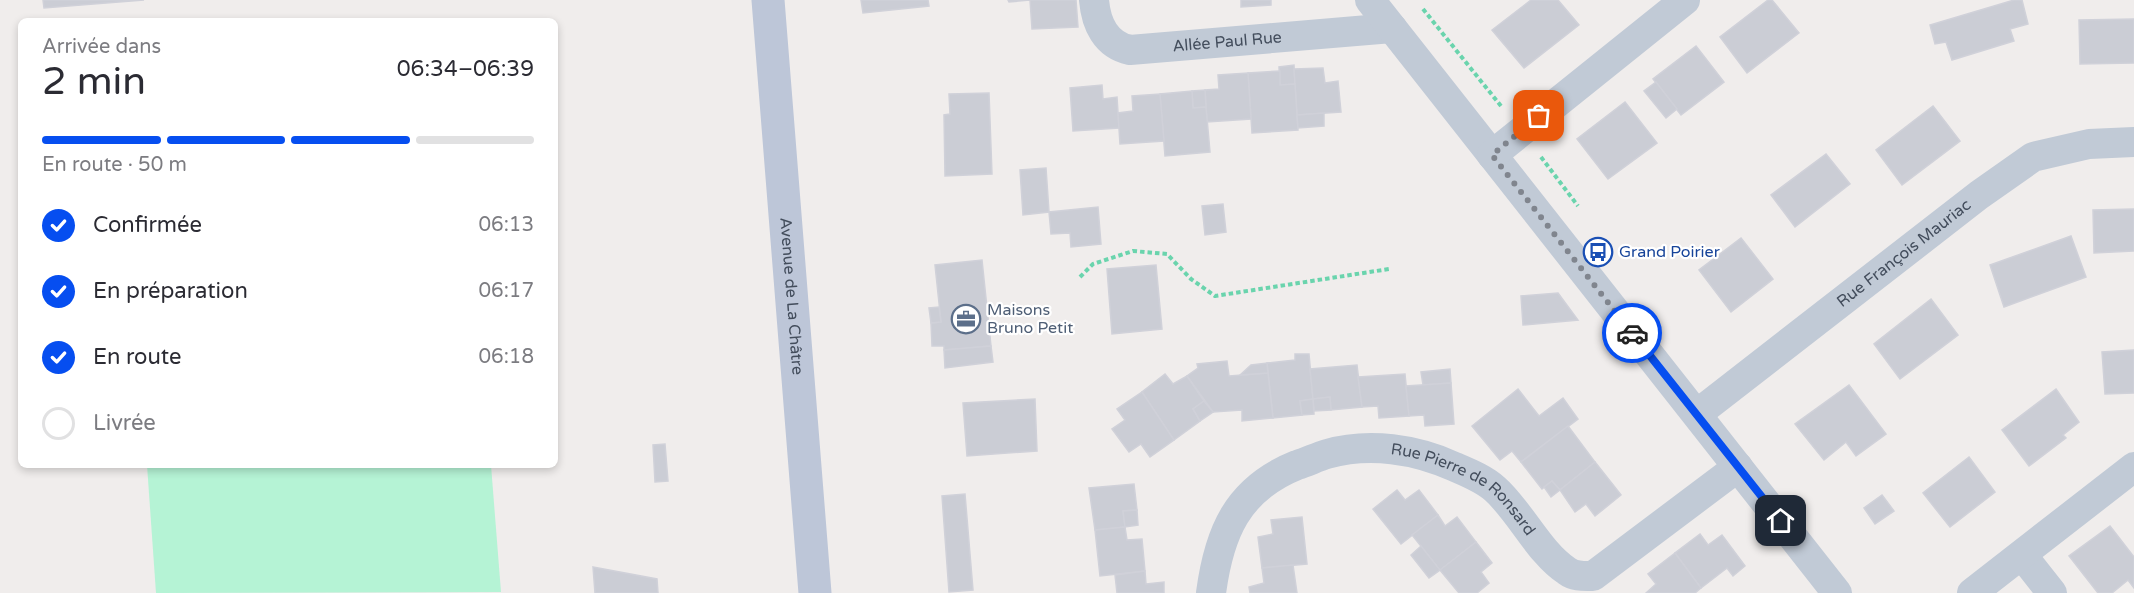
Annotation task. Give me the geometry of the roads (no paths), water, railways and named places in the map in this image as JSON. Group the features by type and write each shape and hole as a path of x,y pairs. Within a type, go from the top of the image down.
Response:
{"main road":[{"name":"Avenue de La Châtre","path":"768,0 815,593"}],"street":[{"name":"Allée Paul Rue","path":"1094,0 1102,31 1117,47 1130,50 1392,28"},
{"path":"1370,0 1837,593"},
{"path":"1492,155 1685,0"},
{"name":"Rue François Mauriac","path":"1696,414 1979,195 2033,157 2089,144 2134,142"},
{"name":"Rue Pierre de Ronsard","path":"1211,593 1215,562 1228,524 1251,493 1287,469 1327,454 1360,448 1397,449 1437,459 1471,473 1495,489 1567,572 1580,576 1593,576 1738,468"},
{"path":"1972,593 2134,467"},
{"path":"2022,555 2052,593"}],"place":[{"name":"Grand Poirier","path":"1598,252"},
{"name":"Maisons Bruno Petit","path":"966,319"}]}
